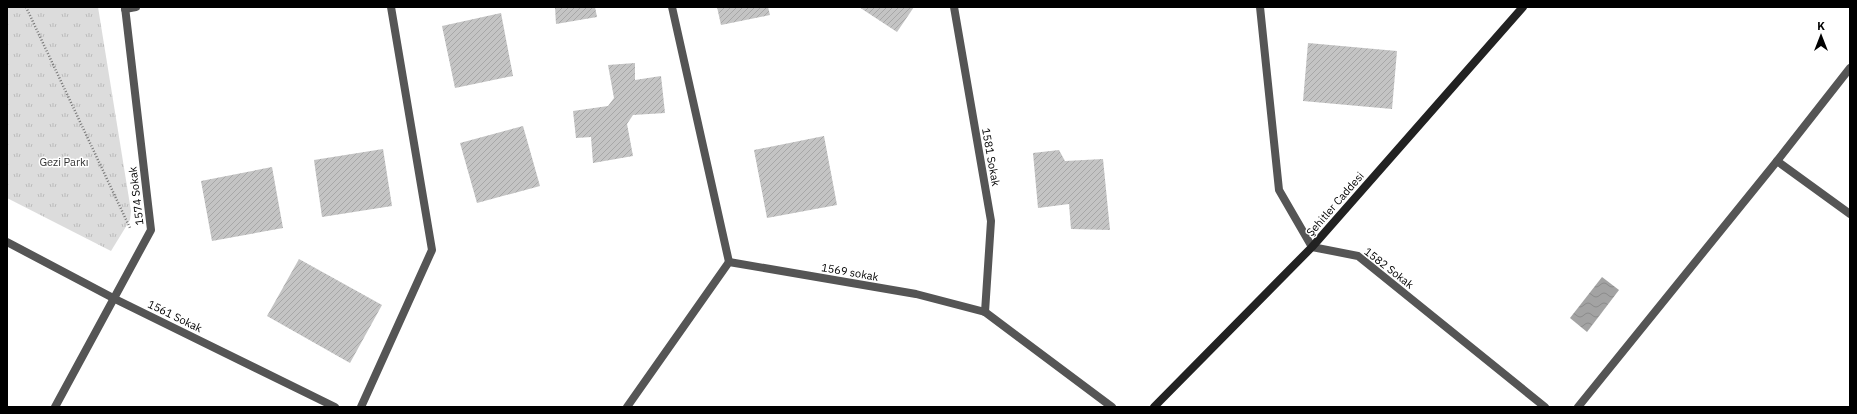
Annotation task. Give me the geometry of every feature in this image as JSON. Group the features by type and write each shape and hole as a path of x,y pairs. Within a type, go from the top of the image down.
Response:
{"street":[{"path":"125,8 136,7"},
{"path":"360,407 432,250 391,7"},
{"path":"628,407 729,262 672,7"},
{"name":"1581 Sokak","path":"954,7 991,221 985,312"},
{"path":"1260,7 1279,190 1312,247"},
{"name":"Şehitler Caddesi","path":"1154,407 1312,247 1523,7"},
{"name":"1574 Sokak","path":"56,407 151,230 125,8"},
{"path":"1578,407 1777,161 1850,68"},
{"path":"1777,161 1850,214"},
{"name":"1561 Sokak","path":"7,242 115,299 336,407"},
{"name":"1582 Sokak","path":"1312,247 1358,256 1545,407"},
{"name":"1569 sokak","path":"729,262 916,294 985,312 1112,407"}],"path":[{"path":"26,7 130,228"}],"green space":[{"name":"Gezi Parkı","path":"7,7 98,7 131,211 130,220 111,251 7,198"}],"water":[{"path":"1602,277 1619,290 1587,332 1570,318"}],"building":[{"path":"555,7 595,7 597,17 556,24"},
{"path":"717,7 768,7 770,15 721,25"},
{"path":"859,7 914,7 897,32"},
{"path":"501,13 513,76 455,88 442,26"},
{"path":"1308,43 1397,51 1392,109 1303,101"},
{"path":"635,63 635,80 661,76 665,113 633,115 627,124 633,156 593,163 591,137 576,138 573,111 608,106 614,98 608,65"},
{"path":"523,126 540,186 477,203 460,143"},
{"path":"824,136 837,205 767,218 754,150"},
{"path":"383,149 392,206 322,217 314,160"},
{"path":"1059,150 1065,161 1103,159 1110,230 1071,229 1069,204 1038,208 1033,153"},
{"path":"272,167 283,228 212,241 201,181"},
{"path":"299,259 382,305 350,363 267,316"}]}
